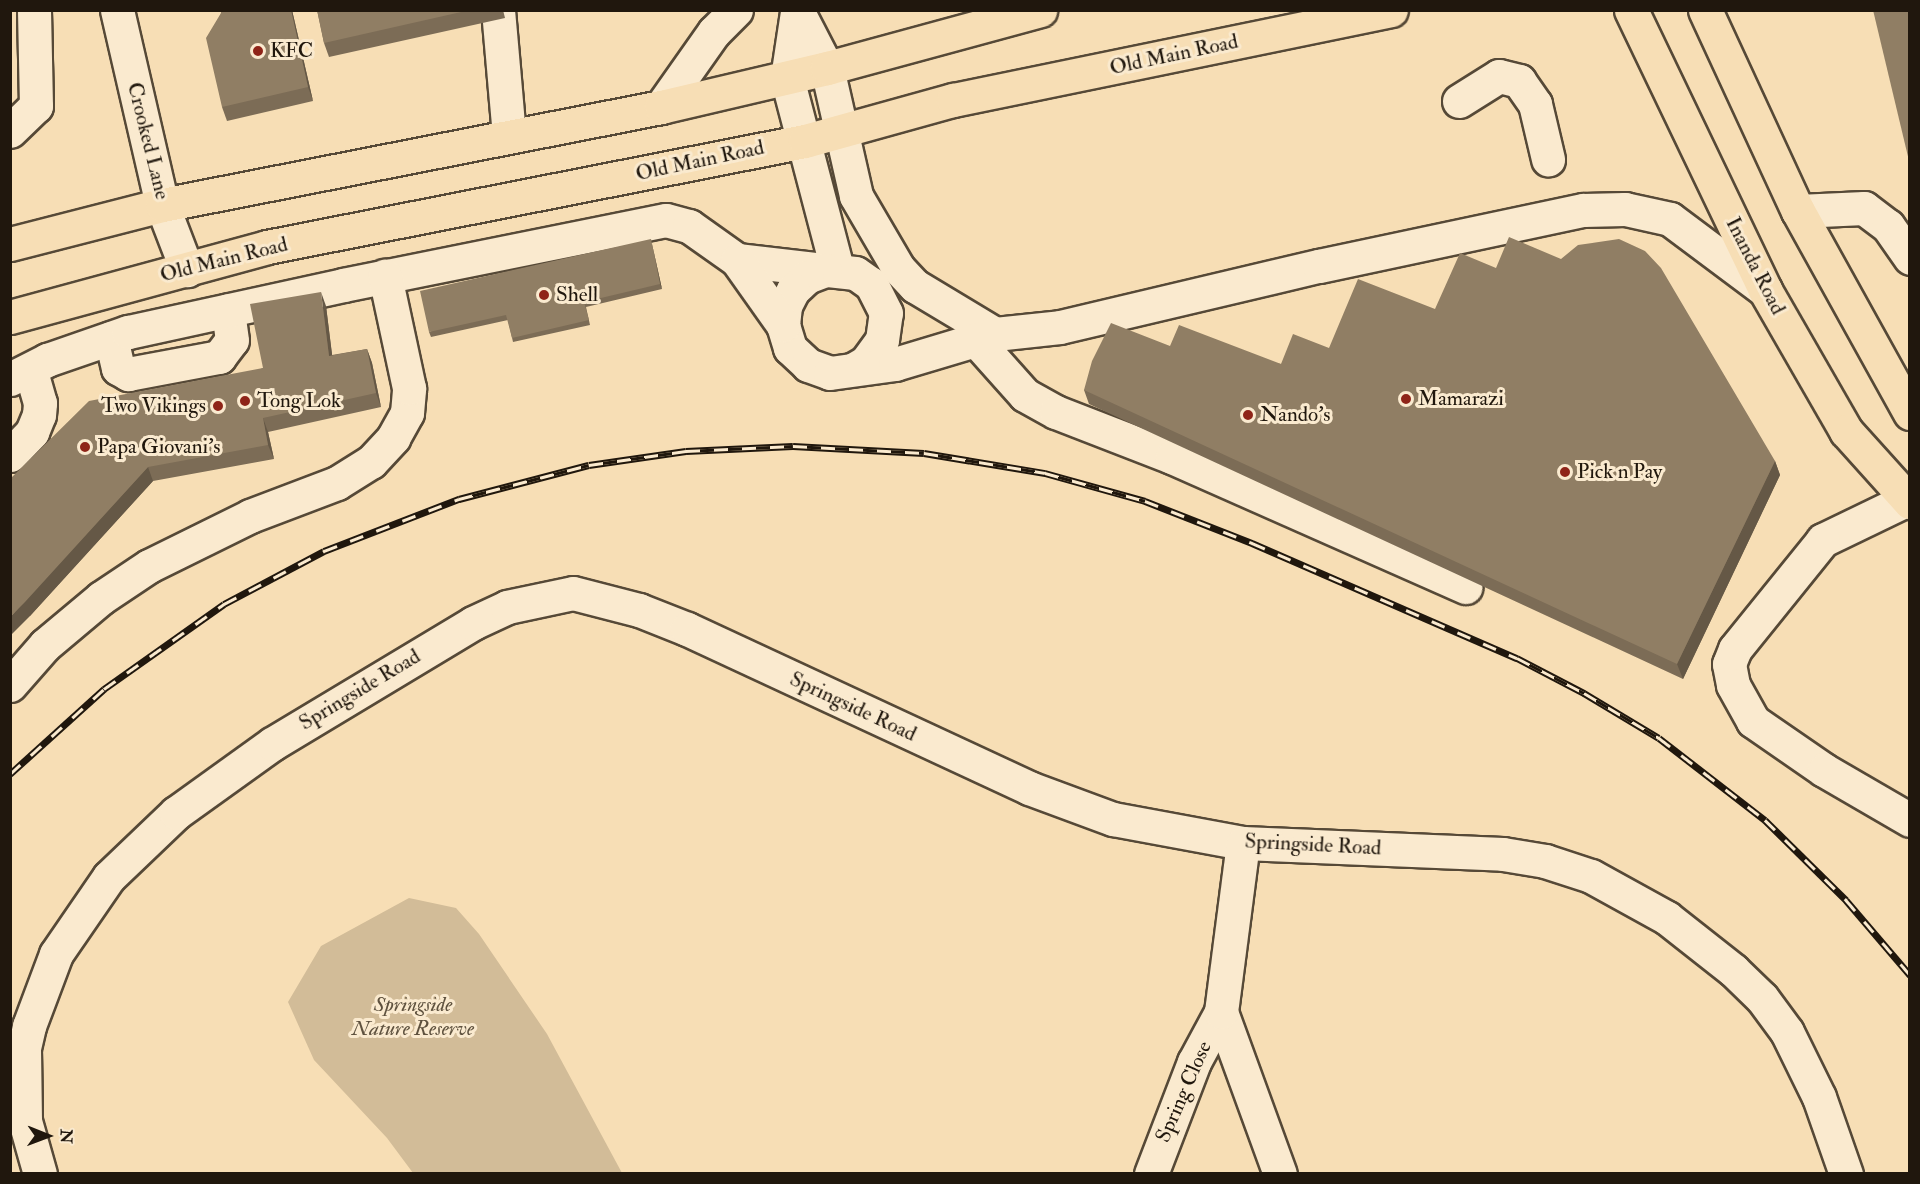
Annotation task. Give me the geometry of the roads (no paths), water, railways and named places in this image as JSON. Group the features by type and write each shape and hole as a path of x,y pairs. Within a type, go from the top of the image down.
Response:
{"main road":[{"path":"10,244 162,205 509,135 661,107 827,68 1040,10"},
{"name":"Old Main Road","path":"10,317 267,247 805,141 953,100 1391,10"},
{"name":"Inanda Road","path":"1631,10 1766,290 1846,431 1908,500"},
{"path":"1705,10 1798,211 1910,413"}],"street":[{"path":"10,131 36,105 34,10"},
{"name":"Crooked Lane","path":"117,10 162,205 187,270"},
{"path":"498,10 509,135"},
{"path":"661,107 714,32 736,10"},
{"path":"797,11 827,68 856,196 908,280 985,336 1026,395 1056,412 1172,457 1465,587"},
{"path":"797,11 787,78 839,271"},
{"path":"1459,101 1499,76 1519,81 1535,104 1548,159"},
{"path":"839,271 856,196"},
{"path":"1798,211 1864,208 1888,226 1910,258"},
{"path":"10,455 32,432 39,414 40,404 20,374 111,338 385,276 666,220 689,226 736,260 783,325 790,348 808,365 830,372 895,364 985,336 1060,327 1319,266 1583,210 1625,209 1670,219 1766,290"},
{"path":"736,260 839,271 871,284 882,300 886,313 882,340 866,362 854,369"},
{"path":"783,325 785,306 793,290 807,277 839,271"},
{"path":"10,685 45,645 101,598 149,566 250,516 337,483 371,462 393,438 407,413 409,388 385,276"},
{"path":"882,300 985,336"},
{"path":"111,338 118,368 128,374 219,357 232,340 228,310"},
{"path":"1902,805 1824,770 1754,721 1733,685 1729,664 1735,649 1823,540 1908,500"},
{"name":"Springside Road","path":"40,1173 18,1122 24,1048 29,1026 56,954 109,877 176,813 272,744 473,623 507,607 549,595 573,593 639,610 1029,788 1113,819 1243,843 1503,854 1545,861 1628,894 1667,918 1733,970 1762,999 1787,1032 1819,1097 1846,1173"},
{"name":"Spring Close","path":"1151,1173 1194,1062 1221,1012 1243,843"},
{"name":"Spring Close","path":"1221,1012 1280,1173"}],"railway":[{"path":"10,774 104,689 224,604 324,551 459,499 589,465 686,451 793,446 924,453 1045,473 1145,501 1252,543 1517,658 1584,693 1659,738 1765,820 1846,900 1910,975"}],"place":[{"name":"KFC","path":"258,51"},
{"name":"Shell","path":"544,295"},
{"name":"Mamarazi","path":"1406,399"},
{"name":"Tong Lok","path":"245,401"},
{"name":"Two Vikings","path":"218,406"},
{"name":"Nando's","path":"1248,415"},
{"name":"Papa Giovani's","path":"85,447"},
{"name":"Pick n Pay","path":"1565,472"}],"park label":[{"name":"Springside Nature Reserve","path":"413,1017"}]}
